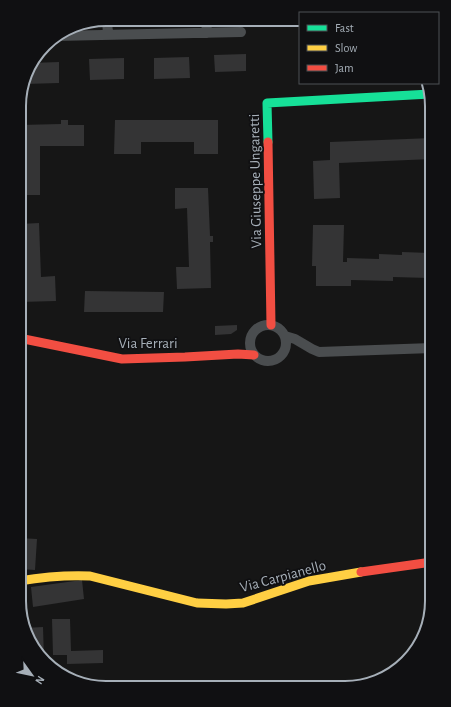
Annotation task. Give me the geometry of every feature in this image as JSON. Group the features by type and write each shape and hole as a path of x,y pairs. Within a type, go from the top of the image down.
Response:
{"street":[{"path":"107,26 108,35"},
{"path":"206,26 207,33"},
{"path":"68,36 241,32"},
{"name":"Via Giuseppe Ungaretti","path":"271,325 267,103 424,94"},
{"path":"271,325 280,330 285,336 285,351 282,356 276,360 270,362 258,359 251,350 251,337 254,331 259,327 271,325"},
{"path":"285,336 295,339 319,352 425,348"},
{"name":"Via Ferrari","path":"26,339 122,359 238,354 254,355"},
{"name":"Via Carpianello","path":"26,580 74,575 90,576 197,603 226,604 243,603 309,581 425,563"}],"building":[{"path":"246,54 246,71 215,72 214,55"},
{"path":"189,57 190,78 154,79 154,58"},
{"path":"124,58 124,79 90,80 89,59"},
{"path":"59,62 59,83 29,84 38,63"},
{"path":"61,120 68,120 68,125 84,125 84,146 40,146 40,195 26,195 26,125 61,124"},
{"path":"115,120 218,120 218,154 194,154 194,142 141,142 141,154 114,154"},
{"path":"425,138 425,159 339,163 340,198 314,199 313,161 330,160 330,142"},
{"path":"175,188 208,188 210,236 213,236 213,242 210,242 211,288 177,289 176,267 189,267 187,208 175,209"},
{"path":"39,223 41,277 55,276 56,301 26,302 26,224"},
{"path":"313,225 344,225 343,262 347,262 347,258 379,259 379,254 402,255 402,252 425,253 425,278 393,277 393,281 351,280 351,286 316,286 316,266 312,266"},
{"path":"85,291 164,292 163,312 84,312"},
{"path":"237,325 237,330 231,334 215,335 215,326"},
{"path":"26,538 37,539 35,570 26,569"},
{"path":"82,580 84,599 33,607 31,587"},
{"path":"52,619 70,619 71,651 103,650 103,663 67,664 67,655 53,655"},
{"path":"43,627 44,652 42,650 31,628"}],"traffic: fast":[{"path":"268,142 267,103 424,94"}],"traffic: slow":[{"path":"26,580 90,576 197,603 226,604 243,603 309,581 361,572"}],"traffic: jam":[{"path":"268,142 271,325"},
{"path":"26,339 122,359 238,354 254,355"},
{"path":"361,572 425,563"}]}
